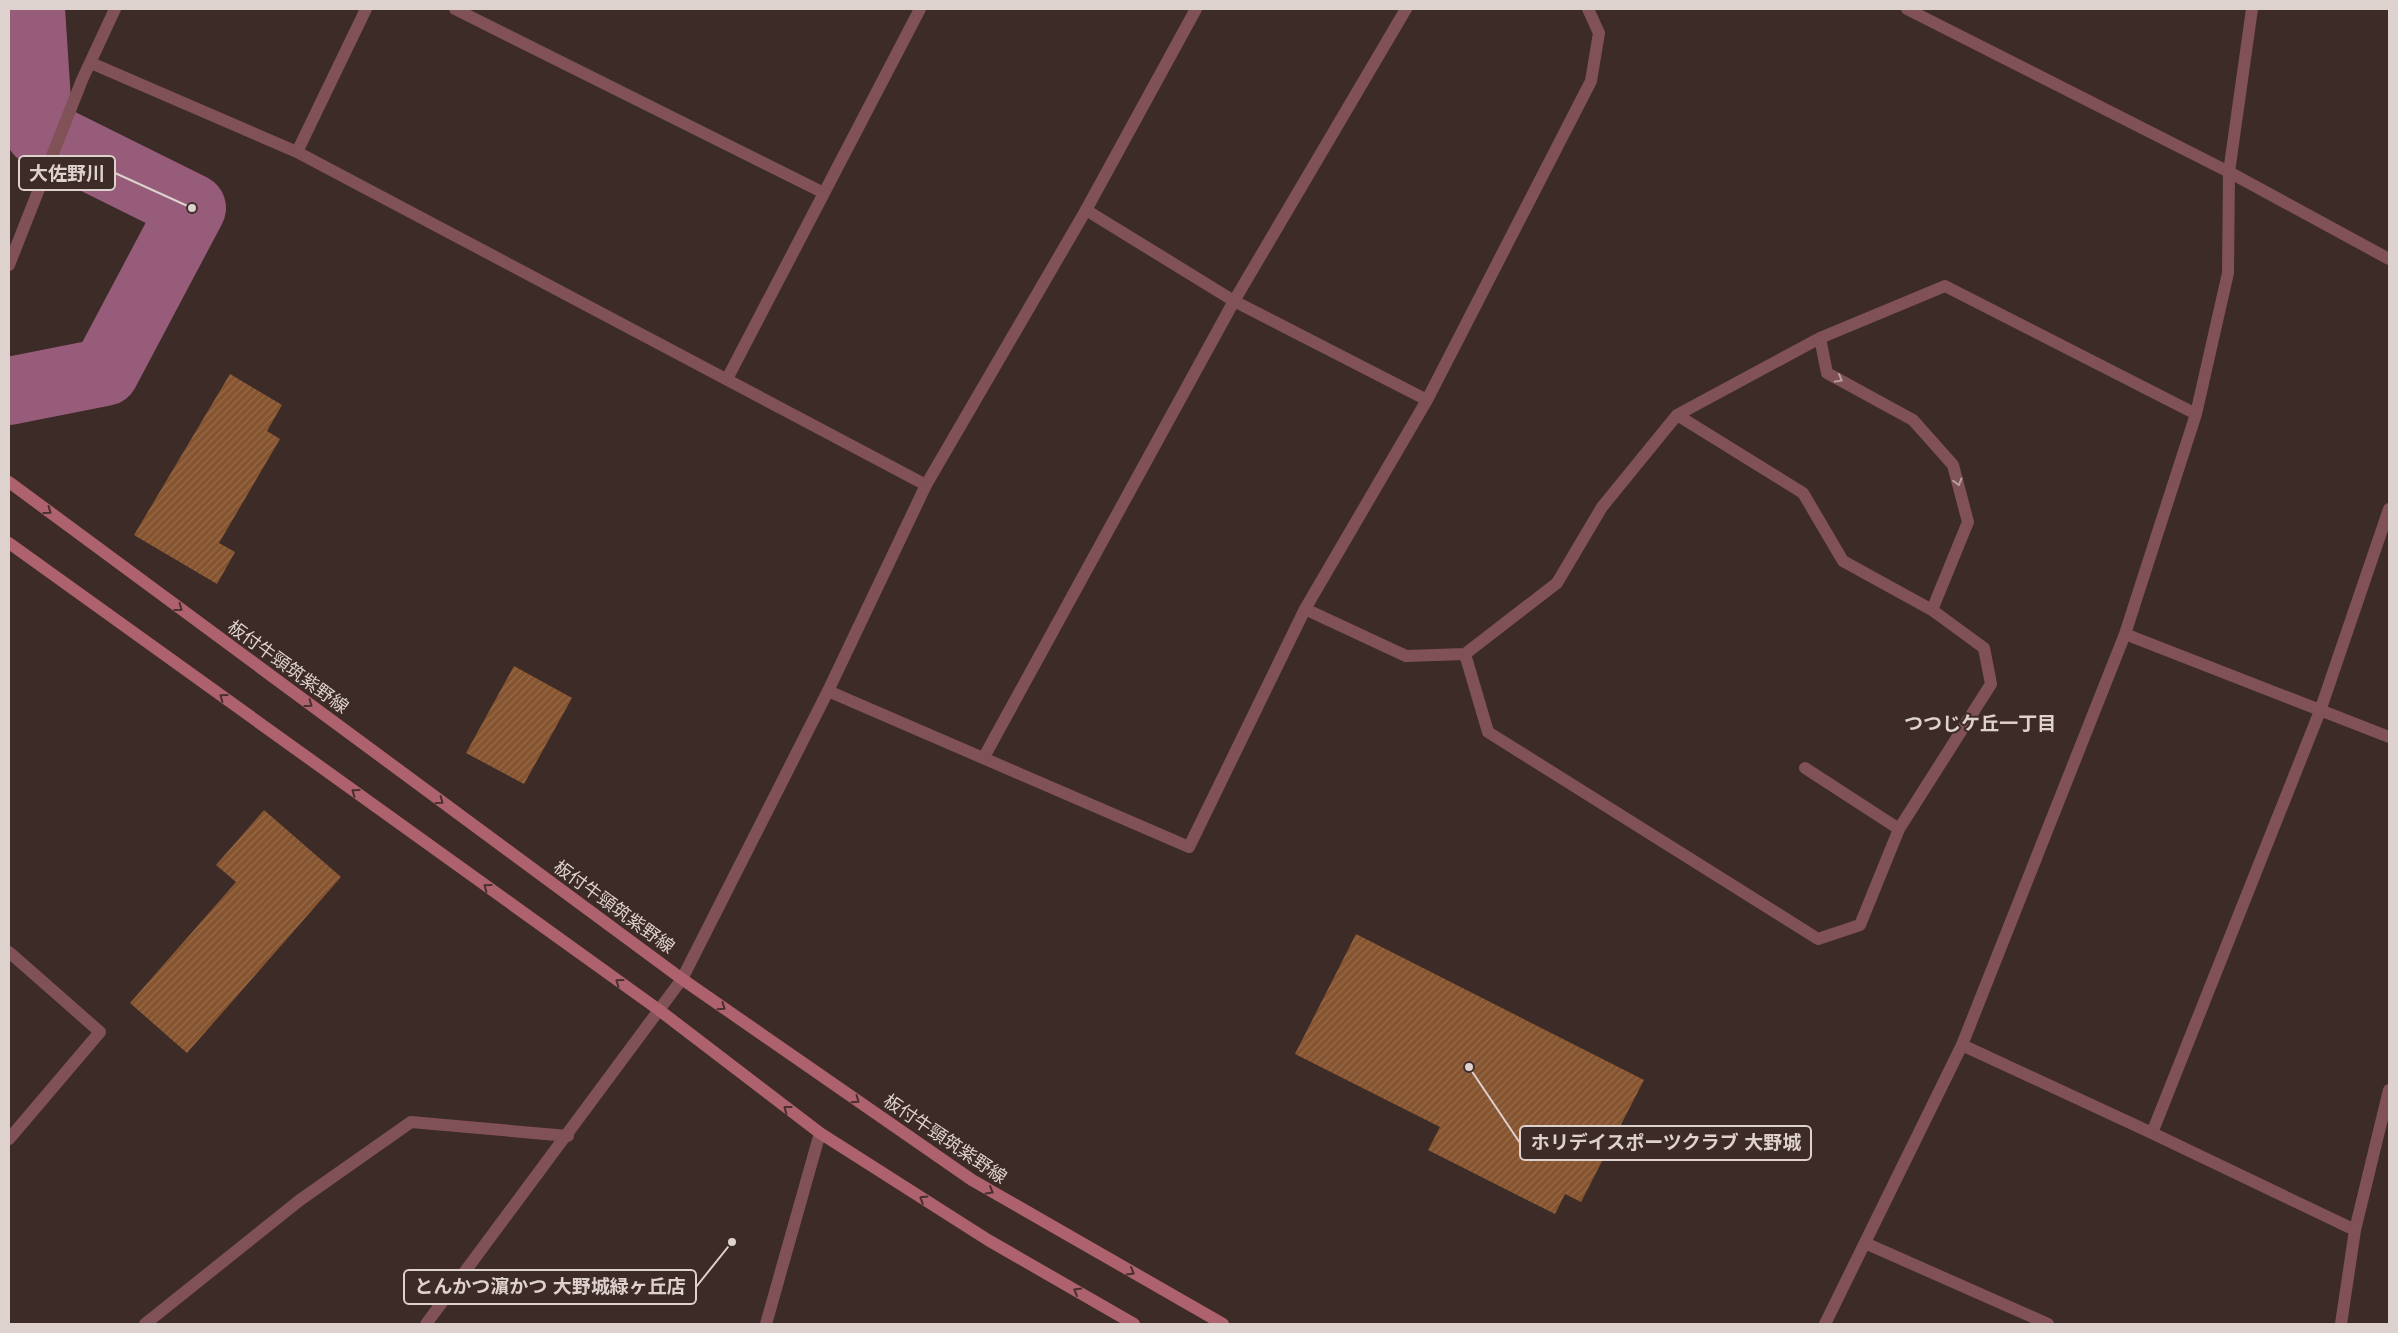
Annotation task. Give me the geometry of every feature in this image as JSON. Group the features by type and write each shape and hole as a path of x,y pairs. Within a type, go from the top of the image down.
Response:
{"main road":[{"name":"板付牛頸筑紫野線","path":"9,482 682,979 972,1180 1223,1324"},
{"path":"9,543 659,1010 820,1134 988,1240 1134,1324"}],"street":[{"path":"9,265 82,80 115,9"},
{"path":"297,152 366,9"},
{"path":"455,9 824,193"},
{"path":"727,379 920,9"},
{"path":"426,1324 568,1136 682,979 828,691 926,485 1086,210 1196,9"},
{"path":"984,757 1234,301 1406,9"},
{"path":"828,691 1189,847 1305,609 1427,400 1591,81 1599,33 1588,9"},
{"path":"1907,9 2229,172 2389,259"},
{"path":"1826,1324 1962,1045 2125,634 2196,414 2228,273 2229,172 2252,9"},
{"path":"90,63 297,152 926,485"},
{"path":"1086,210 1234,301 1427,400"},
{"path":"1305,609 1406,656 1465,654 1557,583 1602,507 1677,415 1820,338 1945,286 2196,414"},
{"path":"1820,338 1827,373 1913,420 1953,465 1968,522 1932,610"},
{"path":"1465,654 1488,732 1818,938 1860,925 1899,829 1991,684 1984,648 1932,610 1842,560 1803,493 1677,415"},
{"path":"2152,1133 2320,711 2389,509"},
{"path":"2125,634 2389,738"},
{"path":"1805,768 1899,829"},
{"path":"9,952 100,1032 9,1139"},
{"path":"1962,1045 2152,1133 2354,1230"},
{"path":"2340,1324 2354,1230 2389,1090"},
{"path":"145,1324 300,1200 412,1122 568,1136"},
{"path":"766,1324 820,1134"},
{"path":"1865,1243 2048,1324"}],"building":[{"path":"230,374 282,405 267,431 280,439 219,543 235,552 217,584 134,535"},
{"path":"514,666 572,698 524,784 466,753"},
{"path":"264,810 341,877 187,1053 130,1003 236,882 216,865"},
{"path":"1356,934 1644,1080 1581,1202 1565,1194 1555,1214 1428,1150 1440,1127 1295,1054"}],"waterway":[{"path":"9,391 105,372 192,208 39,132 31,9"}],"place":[{"name":"大佐野川","path":"192,208"},
{"name":"ホリデイスポーツクラブ 大野城","path":"1469,1067"},
{"name":"とんかつ濵かつ 大野城緑ヶ丘店","path":"732,1242"}],"district":[{"name":"つつじケ丘一丁目","path":"1980,723"}]}
